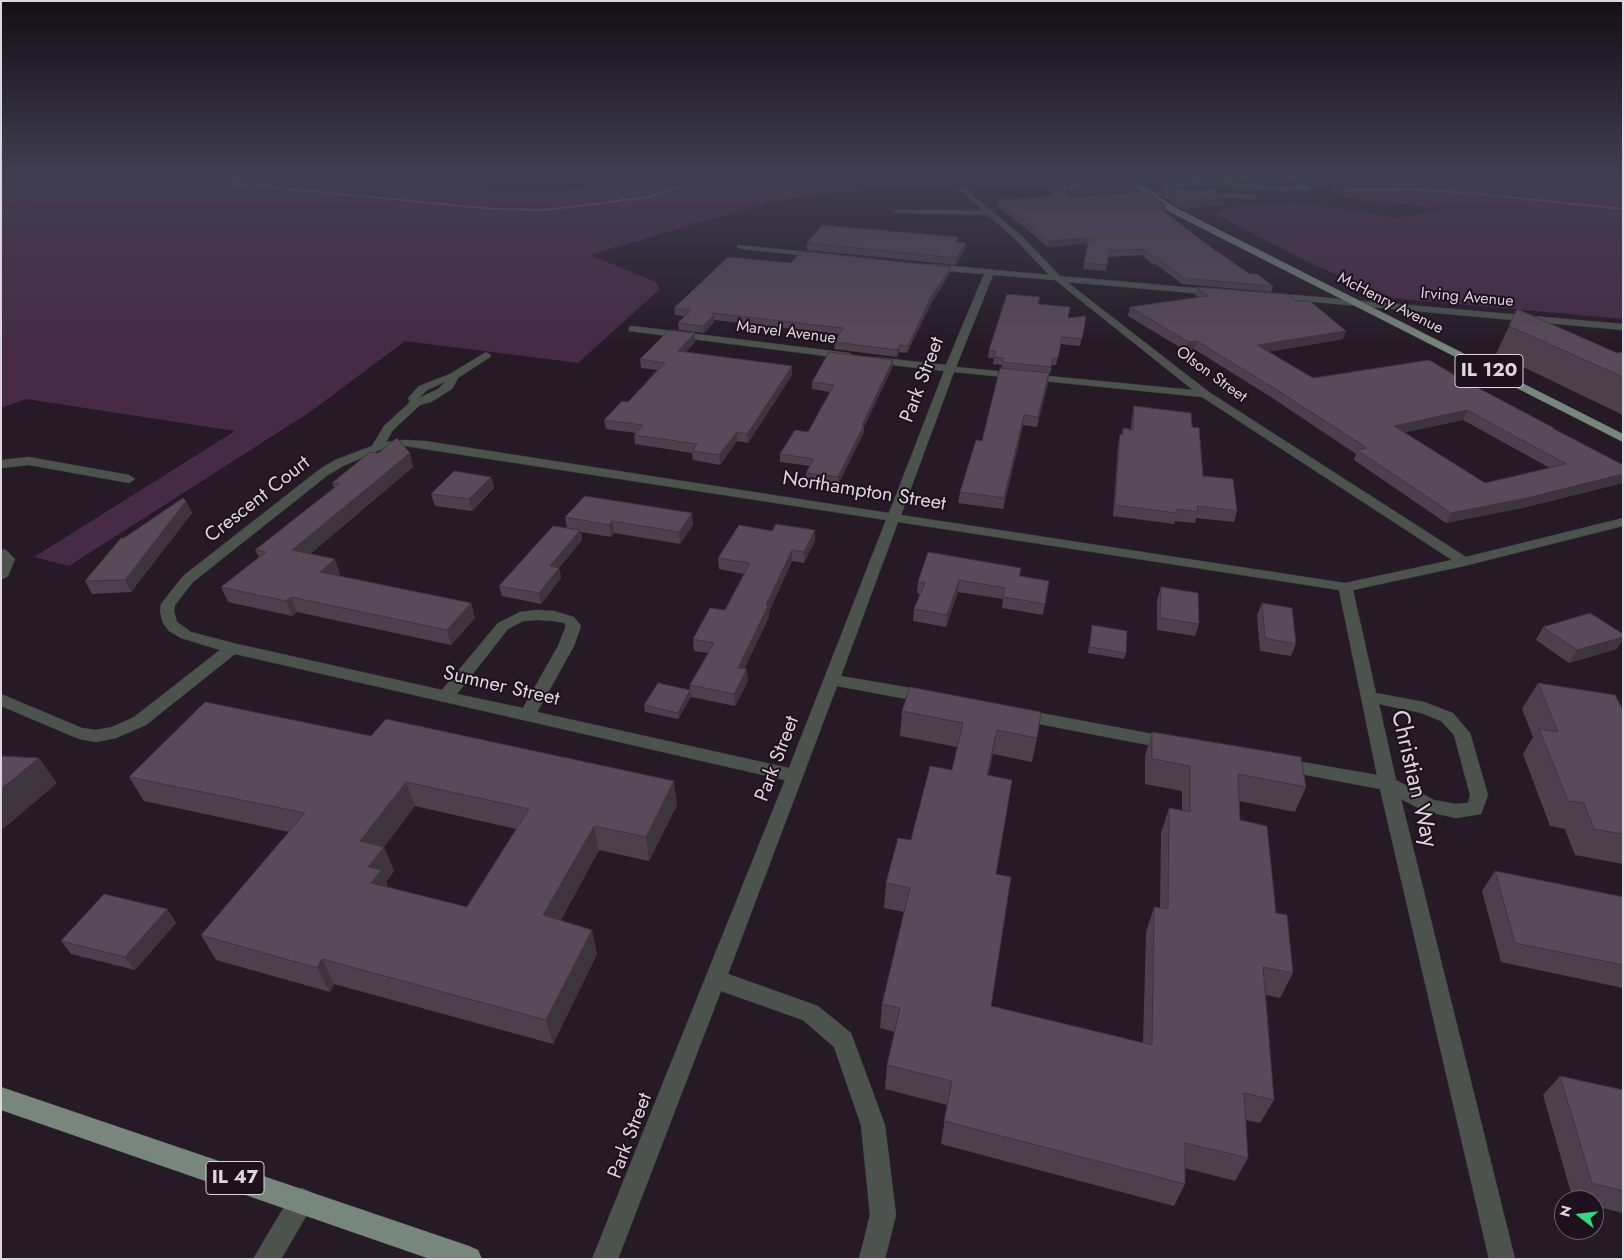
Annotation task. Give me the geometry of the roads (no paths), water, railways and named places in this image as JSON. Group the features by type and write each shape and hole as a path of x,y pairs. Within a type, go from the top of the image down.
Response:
{"main road":[{"name":"McHenry Avenue","path":"1217,233 1623,439"},
{"name":"IL 47","path":"1,1098 469,1259"}],"street":[{"name":"Olson Street","path":"1013,233 1058,278 1205,394 1464,562"},
{"path":"741,247 831,257"},
{"path":"920,266 1225,292"},
{"name":"Park Street","path":"605,1259 795,776 950,369 989,273"},
{"name":"Irving Avenue","path":"1265,296 1623,327"},
{"path":"1546,320 1556,332"},
{"name":"Marvel Avenue","path":"632,329 950,369 1205,394"},
{"path":"377,448 388,428 416,402 413,398 423,388 454,376 486,355"},
{"name":"Northampton Street","path":"377,448 405,443 426,444 1345,588"},
{"name":"Crescent Court","path":"197,639 180,632 170,623 168,618 168,604 179,588 324,472 355,456 377,448"},
{"path":"1,464 28,460 129,478"},
{"path":"1345,588 1464,562 1623,522"},
{"path":"1,553 8,559 1,576"},
{"name":"Christian Way","path":"1345,588 1388,784 1502,1259"},
{"path":"446,696 503,626 511,621 520,617 536,615 554,616 569,620 574,626 566,646 527,715"},
{"name":"Sumner Street","path":"197,639 795,776"},
{"path":"1,699 79,733 96,736 116,732 140,721 232,648"},
{"path":"831,679 948,701"},
{"path":"1268,762 1388,784 1430,806 1456,811 1475,809 1479,795 1462,734 1447,717 1424,708 1368,697"},
{"path":"1006,712 1180,745"},
{"path":"715,979 810,1013 843,1040 873,1125 883,1215 872,1259"},
{"path":"266,1259 302,1201"}]}
